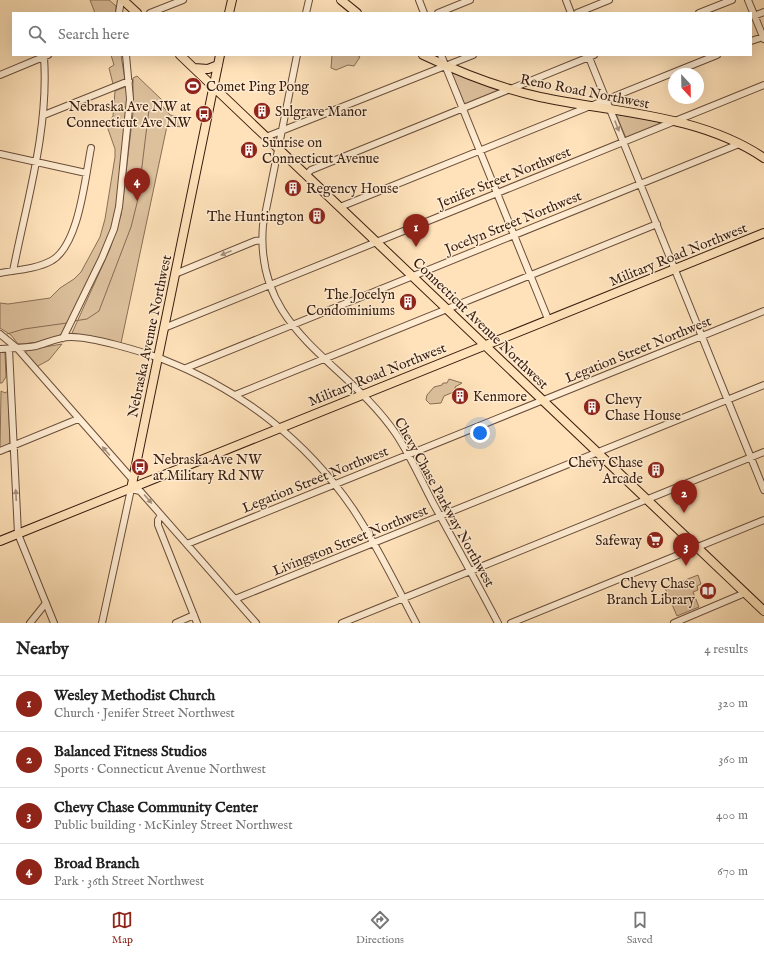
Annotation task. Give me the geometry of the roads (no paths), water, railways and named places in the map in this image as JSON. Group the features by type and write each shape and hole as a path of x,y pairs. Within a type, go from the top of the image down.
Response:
{"main road":[{"path":"122,0 135,12"},
{"path":"229,12 232,0"},
{"path":"341,0 356,12"},
{"name":"Connecticut Avenue Northwest","path":"181,56 764,610"},
{"name":"Nebraska Avenue Northwest","path":"131,488 220,56"},
{"name":"Reno Road Northwest","path":"425,56 472,77 510,90 704,129 739,144 764,158"},
{"path":"194,68 208,69 218,65"},
{"name":"Military Road Northwest","path":"0,541 764,233"}],"street":[{"path":"119,12 118,7 122,0"},
{"path":"153,12 183,0"},
{"path":"306,12 309,0"},
{"path":"419,0 424,12"},
{"path":"440,12 470,0"},
{"path":"566,0 571,12"},
{"path":"579,12 609,0"},
{"path":"702,12 732,0"},
{"path":"748,0 763,38 752,42"},
{"path":"754,16 764,12"},
{"path":"0,75 46,56 44,115 14,271"},
{"path":"63,338 107,248 120,207 130,99 126,56"},
{"name":"Chevy Chase Parkway Northwest","path":"297,56 264,216 262,240 264,263 269,285 280,308 292,325 362,394 388,424 408,454 498,623"},
{"path":"441,56 548,319"},
{"path":"266,137 282,132 470,56"},
{"path":"306,175 311,170 591,56 606,100 764,490"},
{"path":"340,207 715,56"},
{"path":"44,115 129,81"},
{"name":"Jenifer Street Northwest","path":"164,328 764,85"},
{"name":"Jocelyn Street Northwest","path":"186,368 739,144"},
{"path":"0,273 45,264 57,257 65,248 75,227 91,148"},
{"path":"0,154 86,173"},
{"path":"235,395 657,224"},
{"path":"175,274 255,241 262,240"},
{"name":"Legation Street Northwest","path":"186,544 764,311"},
{"path":"0,334 17,348 133,480"},
{"path":"0,349 36,346 63,338 72,337 83,339 158,357 186,368 235,395 280,428 309,455 334,484 354,511 373,543 416,623"},
{"path":"9,349 18,534 54,623"},
{"name":"Livingston Street Northwest","path":"235,600 764,385"},
{"path":"0,451 78,419"},
{"path":"342,623 764,452"},
{"path":"131,488 140,490 256,623"},
{"name":"Nebraska Avenue Northwest","path":"102,623 131,488"},
{"path":"161,515 158,520 158,525 198,623"},
{"path":"511,623 764,520"},
{"path":"674,623 745,593"},
{"path":"30,623 46,603"},
{"path":"176,623 194,616"}],"waterway":[{"path":"74,321 87,319 99,311 131,227 138,199 149,109"},
{"path":"7,334 24,329 67,323"}],"place":[{"name":"Comet Ping Pong","path":"193,86"},
{"name":"Sulgrave Manor","path":"262,111"},
{"name":"Nebraska Ave NW at Connecticut Ave NW","path":"204,114"},
{"name":"Sunrise on Connecticut Avenue","path":"249,150"},
{"name":"Regency House","path":"293,188"},
{"name":"Broad Branch","path":"137,201"},
{"name":"The Huntington","path":"317,216"},
{"name":"Wesley Methodist Church","path":"416,247"},
{"name":"The Jocelyn Condominiums","path":"408,302"},
{"name":"Kenmore","path":"460,396"},
{"name":"Chevy Chase House","path":"592,407"},
{"name":"Nebraska Ave NW at Military Rd NW","path":"140,467"},
{"name":"Chevy Chase Arcade","path":"656,470"},
{"name":"Balanced Fitness Studios","path":"684,513"},
{"name":"Safeway","path":"655,540"},
{"name":"Chevy Chase Community Center","path":"686,566"},
{"name":"Chevy Chase Branch Library","path":"708,591"}]}
